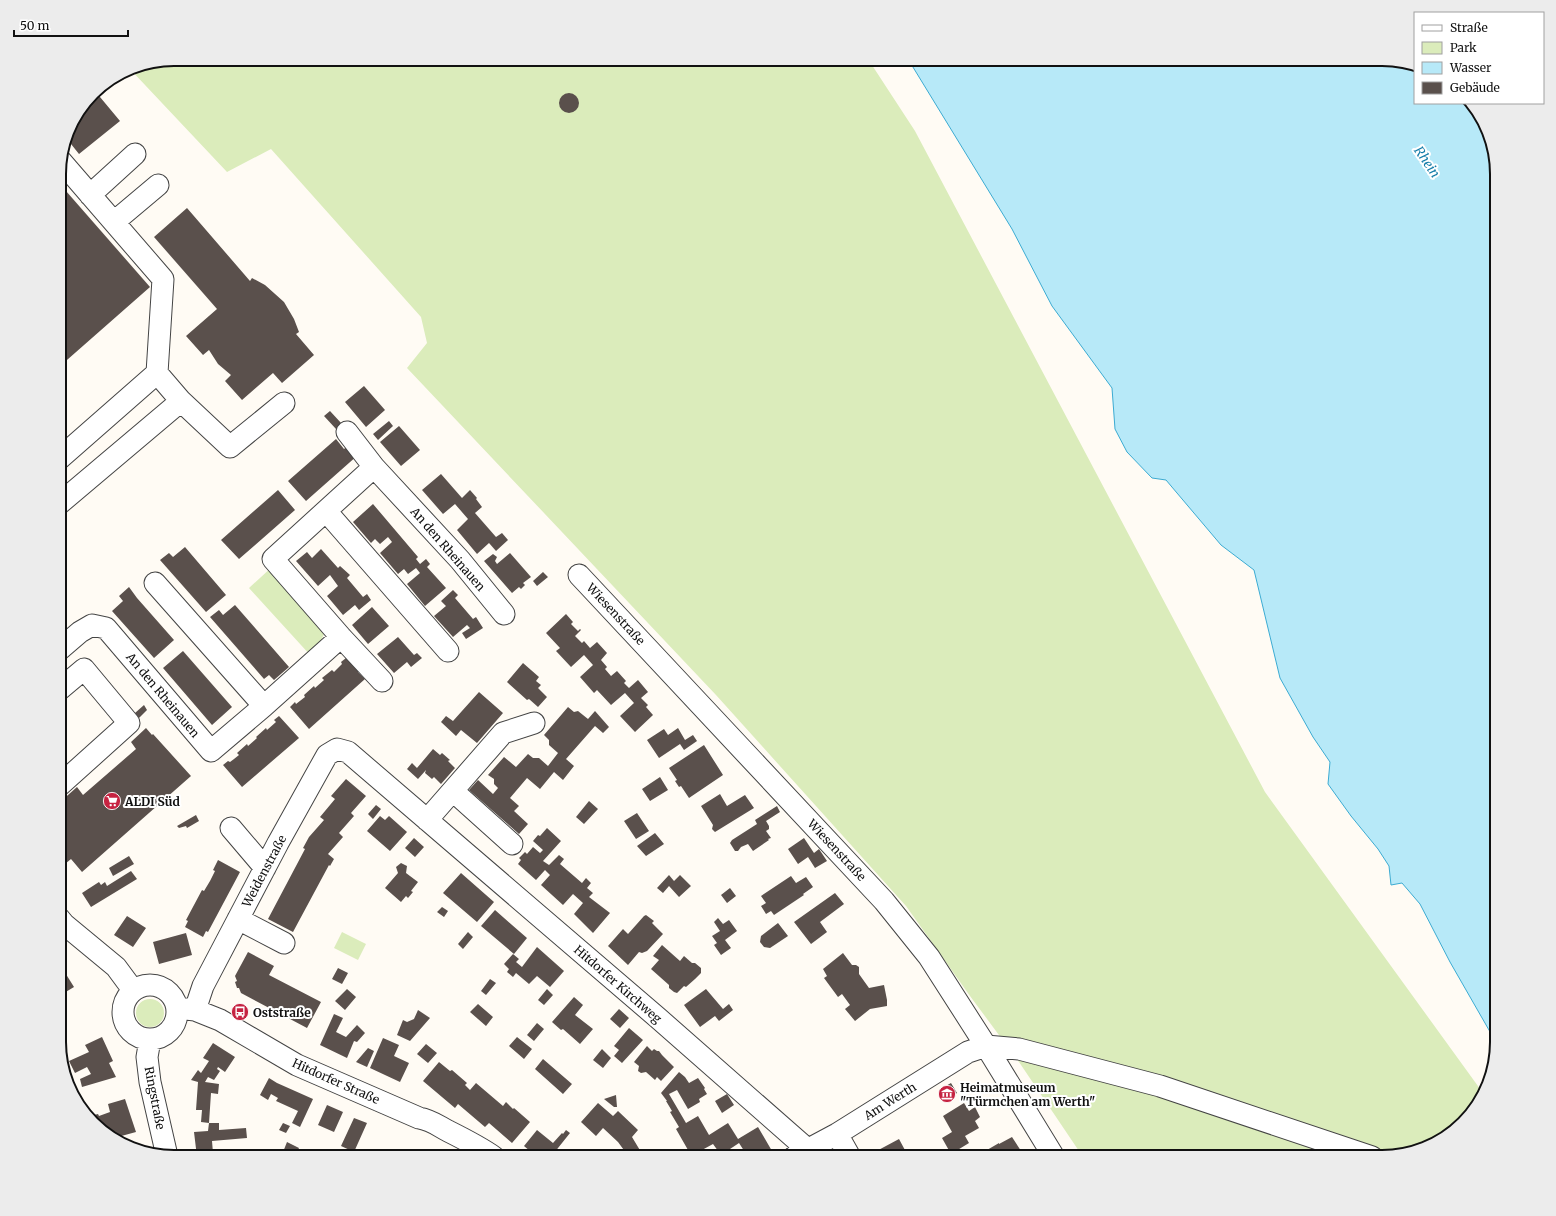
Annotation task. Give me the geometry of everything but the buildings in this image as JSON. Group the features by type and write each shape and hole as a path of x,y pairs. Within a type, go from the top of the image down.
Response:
{"street":[{"path":"90,195 135,154"},
{"path":"66,167 163,280 157,373 181,401 230,447 284,403"},
{"path":"114,222 158,185"},
{"path":"66,453 157,373"},
{"path":"66,498 181,401"},
{"name":"An den Rheinauen","path":"347,432 374,467 460,560 504,614"},
{"path":"374,467 273,559 341,637 382,681"},
{"path":"326,511 448,652"},
{"name":"Wiesenstraße","path":"580,575 884,900 929,957 1050,1150"},
{"path":"155,583 264,706"},
{"name":"An den Rheinauen","path":"66,644 80,632 92,625 106,628 211,751 341,637"},
{"path":"66,684 84,669 129,723 66,780"},
{"path":"427,820 503,733 534,723"},
{"name":"Weidenstraße","path":"186,1009 203,986 327,755 337,749 348,752"},
{"name":"Hitdorfer Kirchweg","path":"348,752 652,1013 798,1150"},
{"path":"453,791 512,844"},
{"path":"231,828 265,868"},
{"path":"238,919 284,943"},
{"path":"66,927 116,967 134,990"},
{"path":"151,985 161,987 186,1009 176,1020 171,1030 161,1037 150,1040 139,1037 130,1030 124,1021 122,1009 126,998 134,990 142,986 151,985"},
{"name":"Hitdorfer Straße","path":"186,1009 220,1020 297,1065 420,1118 433,1121 476,1150"},
{"name":"Ringstraße","path":"150,1040 147,1057 150,1082 165,1149"},
{"path":"986,1046 1019,1049 1160,1086 1351,1150"},
{"name":"Am Werth","path":"807,1150 836,1134 968,1052 986,1046"},
{"path":"836,1134 846,1150"}],"green space":[{"path":"174,66 873,66 915,131 1265,792 1480,1088 1468,1108 1442,1132 1430,1139 1396,1149 1078,1150 1019,1062 906,906 716,695 407,368 427,343 421,317 271,149 227,172 135,74 160,67"},
{"path":"273,566 326,630 317,649 311,656 249,588"},
{"path":"342,932 366,944 358,960 334,948"},
{"path":"150,999 160,1003 164,1013 160,1023 150,1027 140,1023 136,1013 140,1003"}],"water":[{"name":"Rhein","path":"912,66 1389,66 1414,71 1414,104 1464,104 1472,114 1479,126 1486,146 1490,174 1490,1032 1450,962 1420,904 1402,883 1391,885 1389,866 1378,849 1351,816 1328,784 1330,762 1313,737 1280,678 1254,570 1221,545 1166,480 1152,478 1127,452 1115,429 1112,388 1052,306 1012,229"}],"place":[{"name":"ALDI Süd","path":"112,801"},
{"name":"Oststraße","path":"240,1012"},
{"name":"Heimatmuseum \"Türmchen am Werth\"","path":"947,1094"}]}
